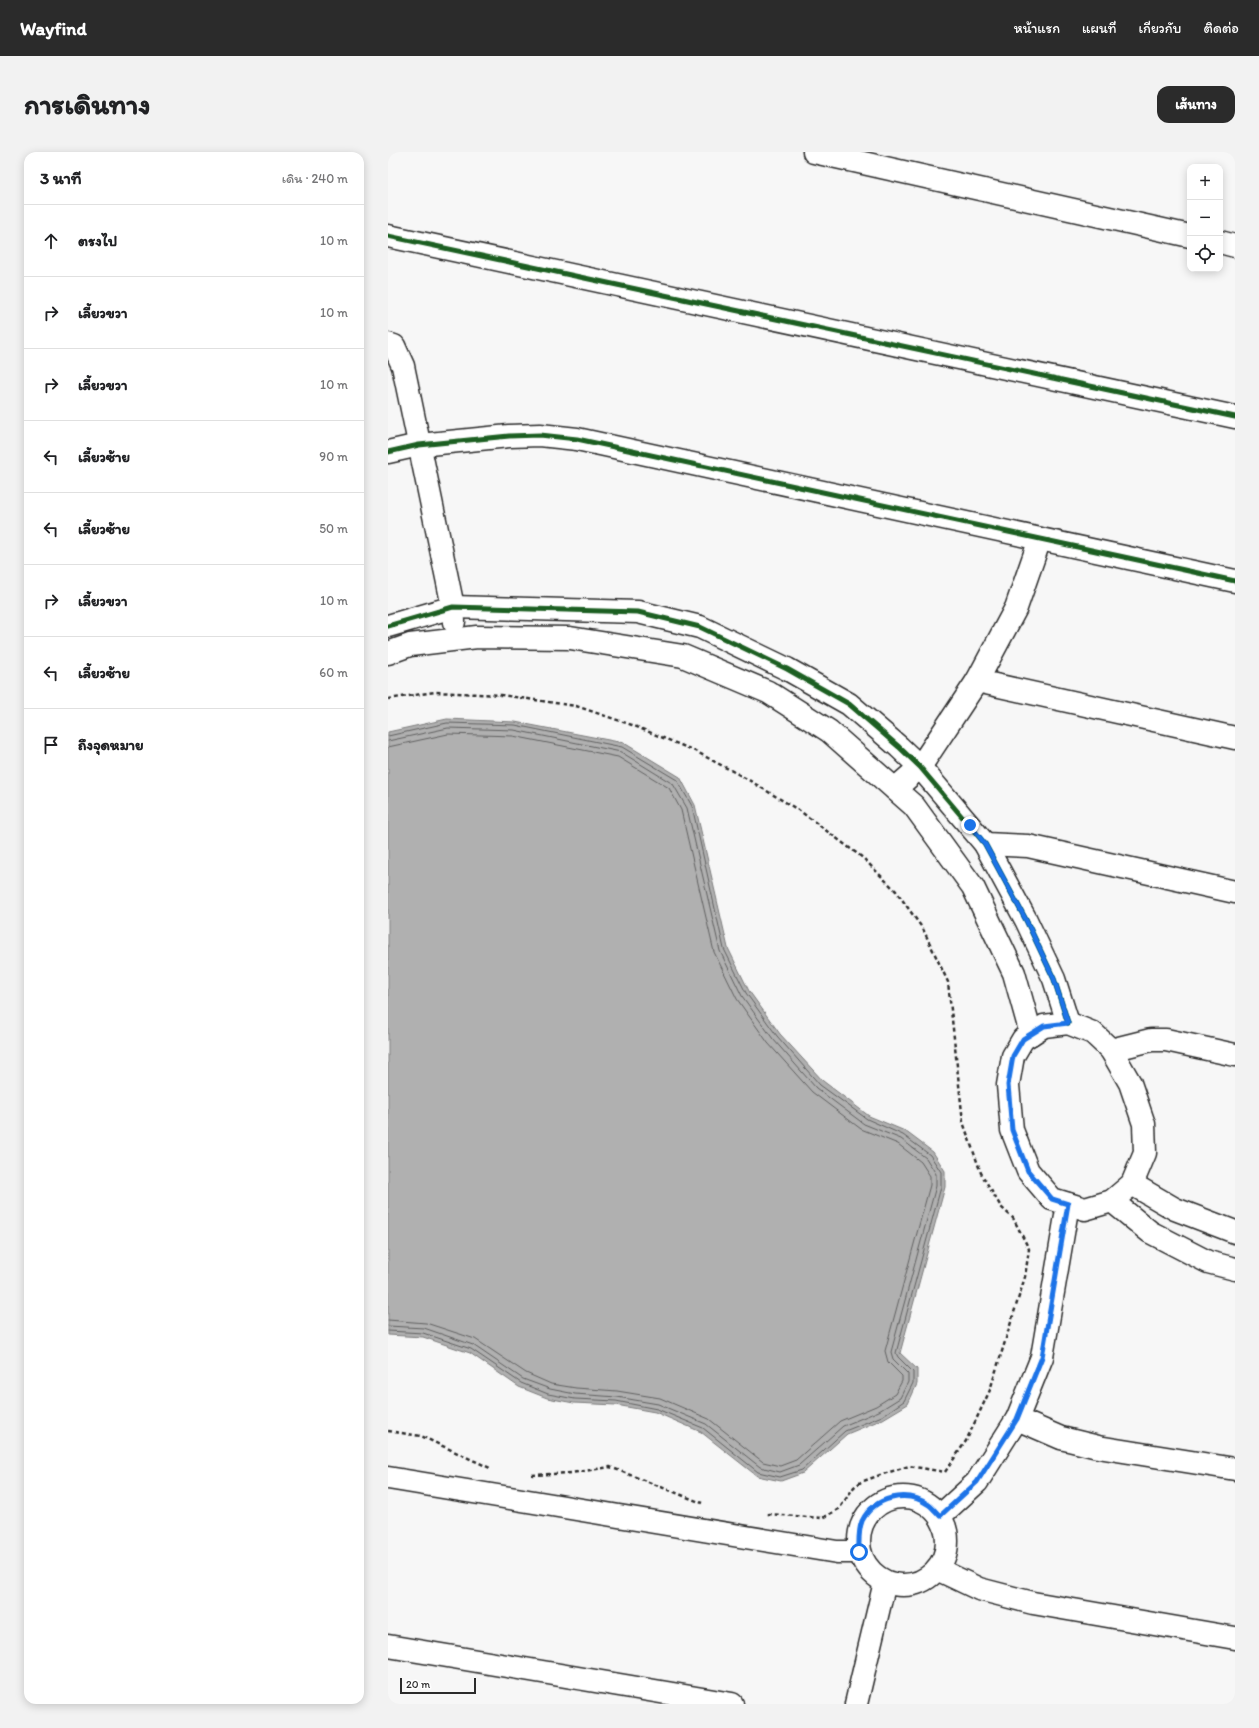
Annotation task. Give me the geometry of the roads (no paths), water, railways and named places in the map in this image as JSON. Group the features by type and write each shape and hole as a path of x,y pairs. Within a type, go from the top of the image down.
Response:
{"street":[{"path":"814,152 1187,235"},
{"path":"388,236 1235,417"},
{"path":"1223,243 1235,246"},
{"path":"388,344 394,346 403,366 453,607 456,639"},
{"path":"388,452 419,445 509,436 540,435 577,439 1235,581"},
{"path":"895,790 920,767 978,681 1016,608 1040,539"},
{"path":"388,626 453,607 638,612 700,627 787,669 849,704 920,767 985,844 1026,920 1054,979 1068,1023"},
{"path":"388,653 410,645 477,637 570,638 683,656 768,692 829,731 914,806 973,887 1014,973 1031,1034"},
{"path":"978,681 1235,738"},
{"path":"985,844 1028,846 1235,892"},
{"path":"1068,1023 1092,1033 1111,1050 1130,1083 1144,1124 1145,1153 1132,1184 1112,1202 1085,1209 1052,1199 1028,1171 1012,1130 1008,1085 1013,1056 1023,1039 1031,1034 1044,1026 1068,1023"},
{"path":"1111,1050 1151,1040 1166,1040 1235,1055"},
{"path":"1132,1184 1175,1209 1235,1232"},
{"path":"1112,1202 1150,1232 1208,1262 1235,1269"},
{"path":"940,1516 977,1482 1017,1419 1042,1357 1068,1204"},
{"path":"1017,1419 1061,1438 1098,1447 1235,1469"},
{"path":"388,1478 837,1552 859,1552"},
{"path":"900,1496 915,1498 929,1505 940,1516 946,1529 948,1543 944,1557 937,1569 926,1578 913,1584 899,1585 885,1582 864,1564 859,1552 858,1536 862,1521 872,1509 884,1500 900,1496"},
{"path":"937,1569 979,1589 1033,1603 1235,1638"},
{"path":"856,1704 885,1582"},
{"path":"388,1646 732,1704"}],"water":[{"path":"447,719 515,722 624,743 680,777 695,805 728,948 749,991 780,1034 823,1081 869,1116 905,1131 933,1152 945,1171 945,1187 900,1353 917,1369 917,1384 908,1404 883,1419 847,1434 803,1473 781,1481 757,1476 701,1432 655,1412 616,1405 574,1403 547,1398 519,1387 470,1353 423,1337 388,1335 388,732"}]}
